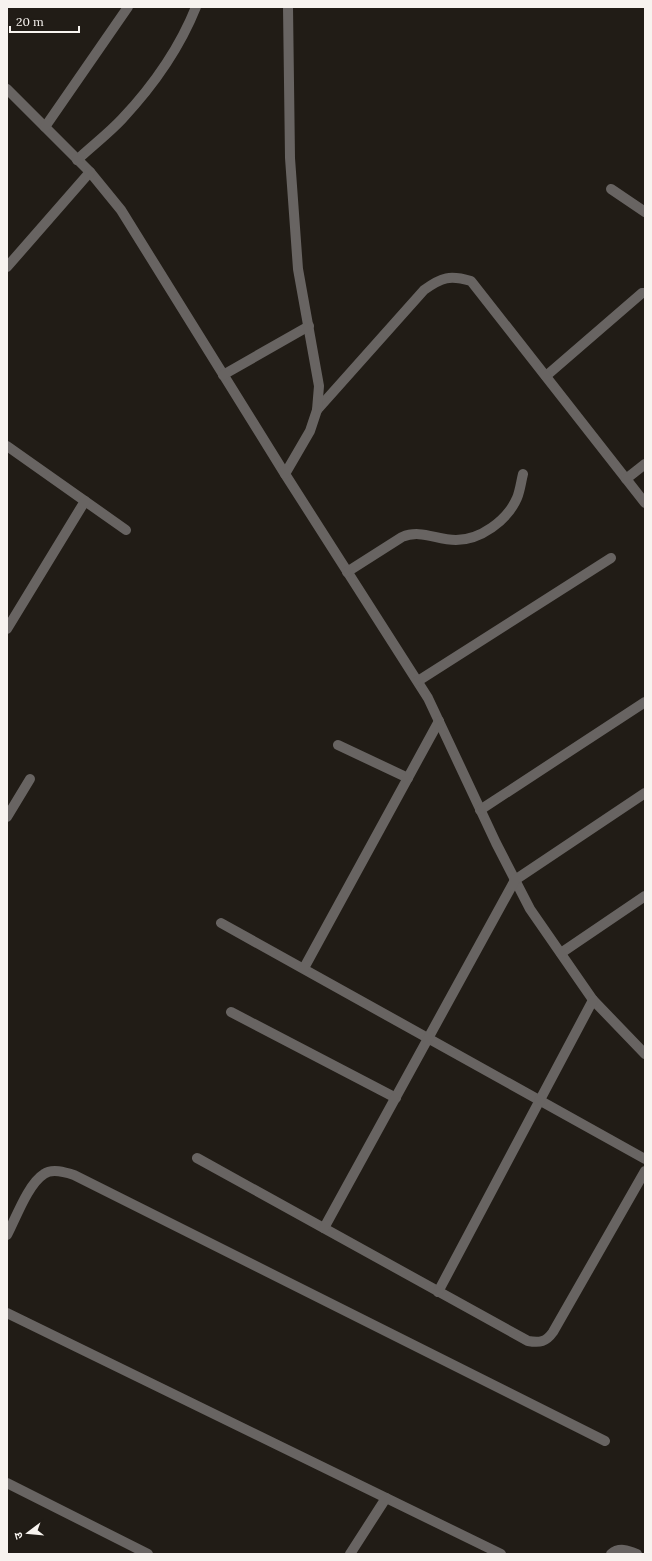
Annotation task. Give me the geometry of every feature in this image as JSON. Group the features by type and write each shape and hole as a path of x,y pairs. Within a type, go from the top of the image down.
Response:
{"street":[{"path":"45,127 128,7"},
{"path":"77,160 122,119 160,71 191,19 196,7"},
{"path":"285,474 310,431 317,410 319,386 298,269 290,158 288,7"},
{"path":"7,89 90,172 121,210 223,376 428,698 480,810 530,910 593,1000 645,1054"},
{"path":"7,268 90,172"},
{"path":"612,188 645,212"},
{"path":"317,410 424,290 440,279 456,276 471,281 645,504"},
{"path":"546,376 642,293 645,293"},
{"path":"223,376 309,326"},
{"path":"9,451 126,530"},
{"path":"626,479 645,464"},
{"path":"347,572 411,533 456,540 481,534 502,520 516,499 523,474"},
{"path":"7,629 85,501"},
{"path":"418,681 611,558"},
{"path":"480,810 645,702"},
{"path":"304,968 439,721"},
{"path":"338,745 408,778"},
{"path":"7,817 30,779"},
{"path":"324,1228 515,880 645,793"},
{"path":"561,954 645,896"},
{"path":"221,923 645,1159"},
{"path":"438,1292 593,1000"},
{"path":"230,1012 396,1098"},
{"path":"197,1158 528,1341 538,1343 548,1340 645,1171"},
{"path":"7,1235 32,1186 44,1173 60,1170 74,1175 605,1441"},
{"path":"7,1313 501,1554"},
{"path":"7,1483 148,1554"},
{"path":"350,1554 386,1498"},
{"path":"611,1554 617,1550 627,1550 637,1554"}]}
